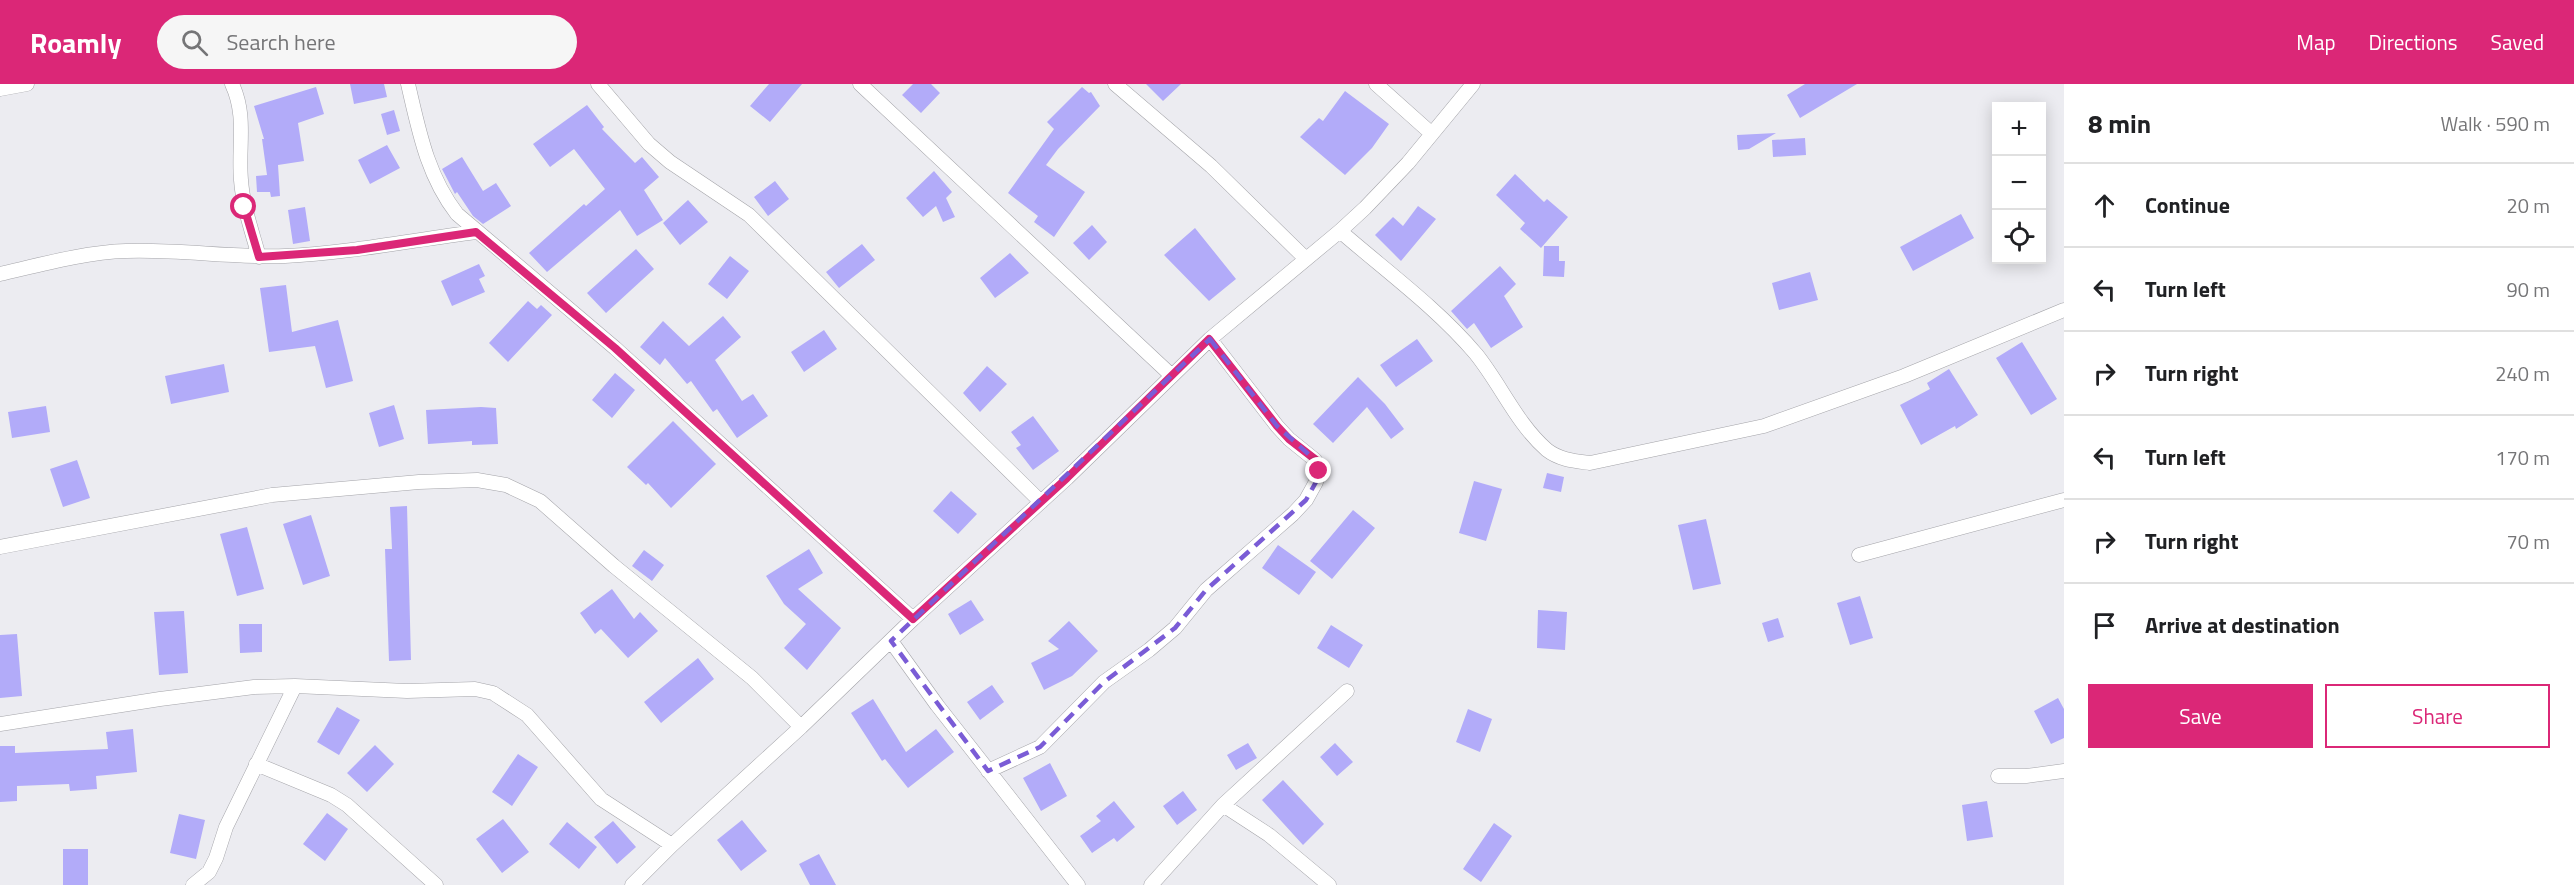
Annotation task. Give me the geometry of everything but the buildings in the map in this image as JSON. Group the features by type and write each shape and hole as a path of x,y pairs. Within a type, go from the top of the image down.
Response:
{"street":[{"path":"0,89 27,84"},
{"path":"232,84 242,116 240,169 244,207 259,257"},
{"path":"408,84 433,177 442,195 457,214 615,348 913,619"},
{"path":"598,84 649,144 678,167 749,214 1041,502"},
{"path":"860,84 1172,375"},
{"path":"1115,84 1211,166 1305,258"},
{"path":"1376,84 1432,134"},
{"path":"632,885 913,619 1041,502 1209,339 1340,231 1408,163 1473,84"},
{"path":"1340,231 1460,336 1478,357 1530,431 1548,451 1565,460 1590,463 1764,426 1904,376 2064,310"},
{"path":"0,274 46,263 124,250 185,251 259,257 357,250 476,232"},
{"path":"988,771 1046,742 1104,682 1175,628 1206,590 1293,514 1306,500 1316,482 1319,471 1316,460 1289,439 1277,426 1209,339"},
{"path":"0,547 272,495 419,482 477,480 506,485 540,501 614,566 743,671 801,727"},
{"path":"1859,555 2064,500"},
{"path":"891,641 937,705 1078,885"},
{"path":"0,724 254,687 295,686 407,691 475,689 493,693 527,715 601,799 672,845"},
{"path":"193,885 209,872 226,827 295,686"},
{"path":"1151,885 1223,805 1347,691"},
{"path":"256,764 331,795 347,805 436,885"},
{"path":"1998,776 2026,777 2064,771"},
{"path":"1223,805 1269,835 1329,885"}],"highlighted area":[{"path":"1210,339 1277,426 1315,460 1316,482 1306,500 1206,590 1175,628 1104,682 1040,747 988,771 891,641"}],"route":[{"path":"244,207 259,257 357,250 476,232 615,348 913,619 1067,478 1209,339 1277,426 1303,452 1316,460 1319,471"}]}
